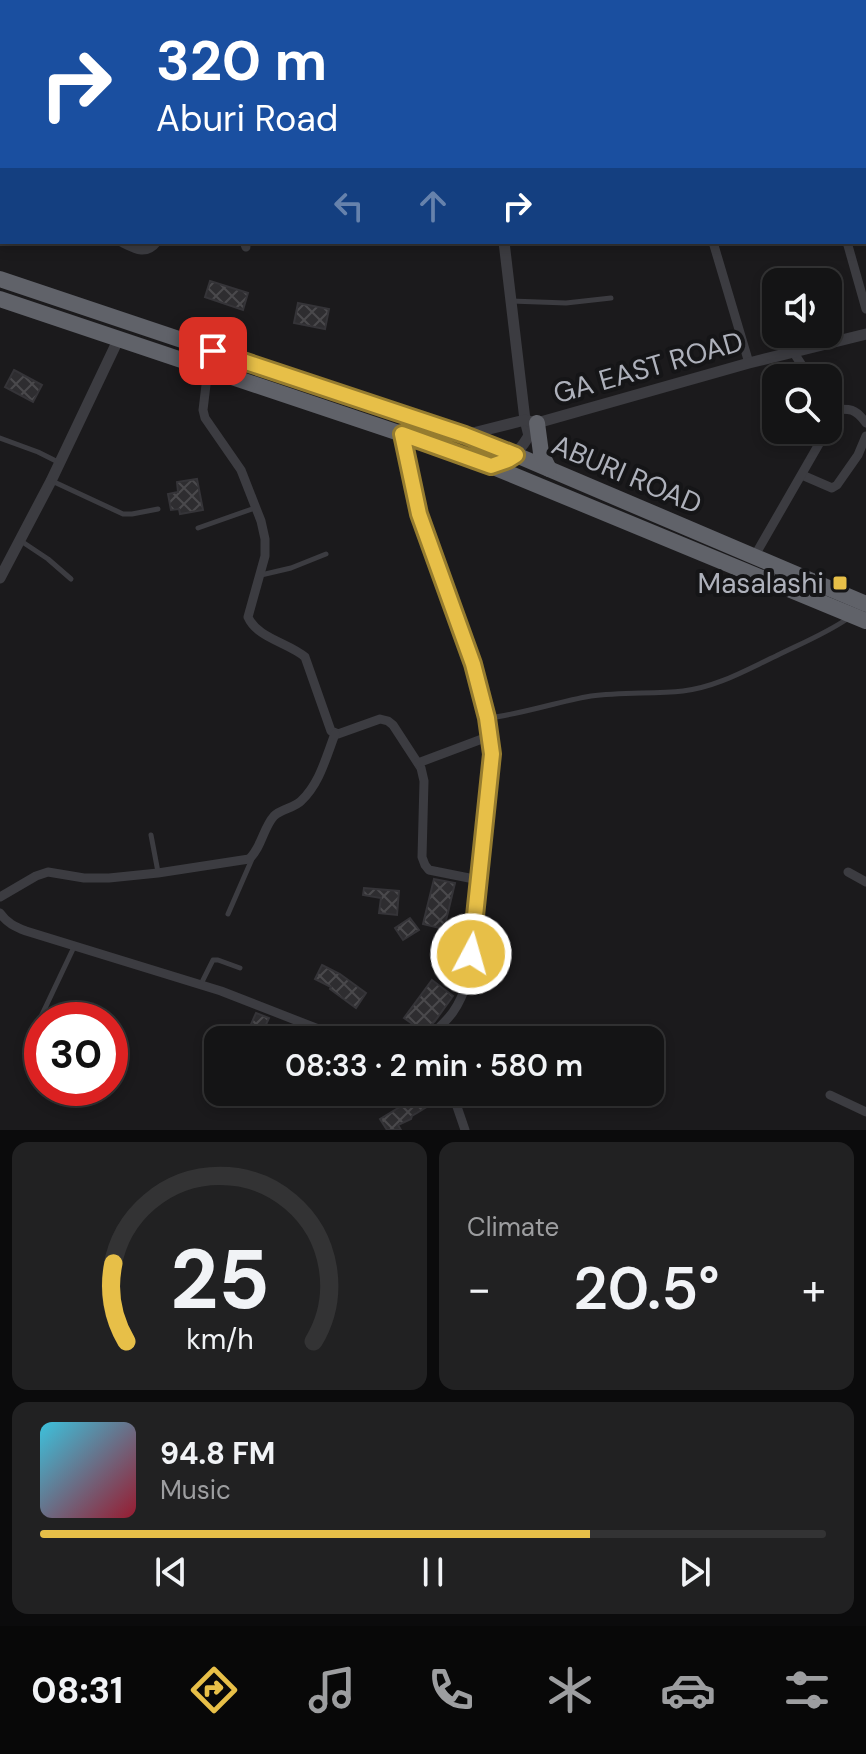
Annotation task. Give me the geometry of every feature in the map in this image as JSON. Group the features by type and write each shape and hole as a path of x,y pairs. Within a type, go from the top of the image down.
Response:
{"highway":[{"name":"ABURI ROAD","path":"0,279 465,435 754,557 862,607"},
{"name":"ABURI ROAD","path":"0,299 402,434 491,466 715,557 862,607"},
{"path":"530,426 549,469"}],"street":[{"path":"126,244 144,251 155,244"},
{"path":"491,466 516,455 530,426 504,244"},
{"path":"714,244 749,363"},
{"path":"848,244 866,309"},
{"name":"GA EAST ROAD","path":"465,435 530,426 749,363 866,334"},
{"path":"0,578 51,481 119,338"},
{"path":"794,353 801,364"},
{"path":"208,368 203,410 205,418 241,470 265,539 265,556 248,617 258,630 305,657 331,731 335,734"},
{"path":"842,409 851,409 866,423"},
{"path":"402,434 419,514 473,664 487,718 492,754 468,979 462,999 441,1026"},
{"path":"802,475 832,488 837,485 858,455 866,436"},
{"path":"754,557 820,444"},
{"path":"335,734 380,719 393,725 418,763 424,781 422,857 425,865 429,870 479,880"},
{"path":"0,897 48,872 84,878 109,878 243,861 254,855 271,819 298,804 311,790 335,734"},
{"path":"418,763 490,736"},
{"path":"848,872 866,882"},
{"path":"0,913 14,926 201,984 311,1026"},
{"path":"830,1095 866,1112"},
{"path":"457,1106 465,1130"}],"lane":[{"path":"510,301 566,303 611,298"},
{"path":"0,438 59,463"},
{"path":"51,481 123,514 158,509"},
{"path":"198,528 256,508"},
{"path":"20,540 71,579"},
{"path":"260,576 326,554"},
{"path":"487,718 594,696 709,686 825,633 862,607"},
{"path":"151,835 158,873"},
{"path":"228,914 254,855"},
{"path":"48,1002 75,946"},
{"path":"201,984 213,960 240,968"}],"building":[{"path":"210,281 248,293 243,310 205,297"},
{"path":"298,303 329,309 325,329 294,323"},
{"path":"14,370 42,385 33,402 5,387"},
{"path":"197,479 203,510 180,514 179,509 171,510 168,494 178,492 177,482"},
{"path":"434,879 455,883 444,929 423,924"},
{"path":"364,888 399,891 397,915 379,913 381,898 363,895"},
{"path":"410,918 419,930 403,940 395,928"},
{"path":"322,965 366,993 356,1008 331,987 315,979"},
{"path":"432,980 453,996 430,1026 415,1026 404,1018"},
{"path":"256,1013 269,1018 265,1026 250,1026"},
{"path":"402,1106 428,1106 398,1125 401,1130 387,1130 380,1119"}],"place":[{"name":"Masalashi","path":"840,583"}],"route":[{"path":"213,351 516,455 491,466 402,434 419,514 473,664 490,736 492,754 471,954"}]}
